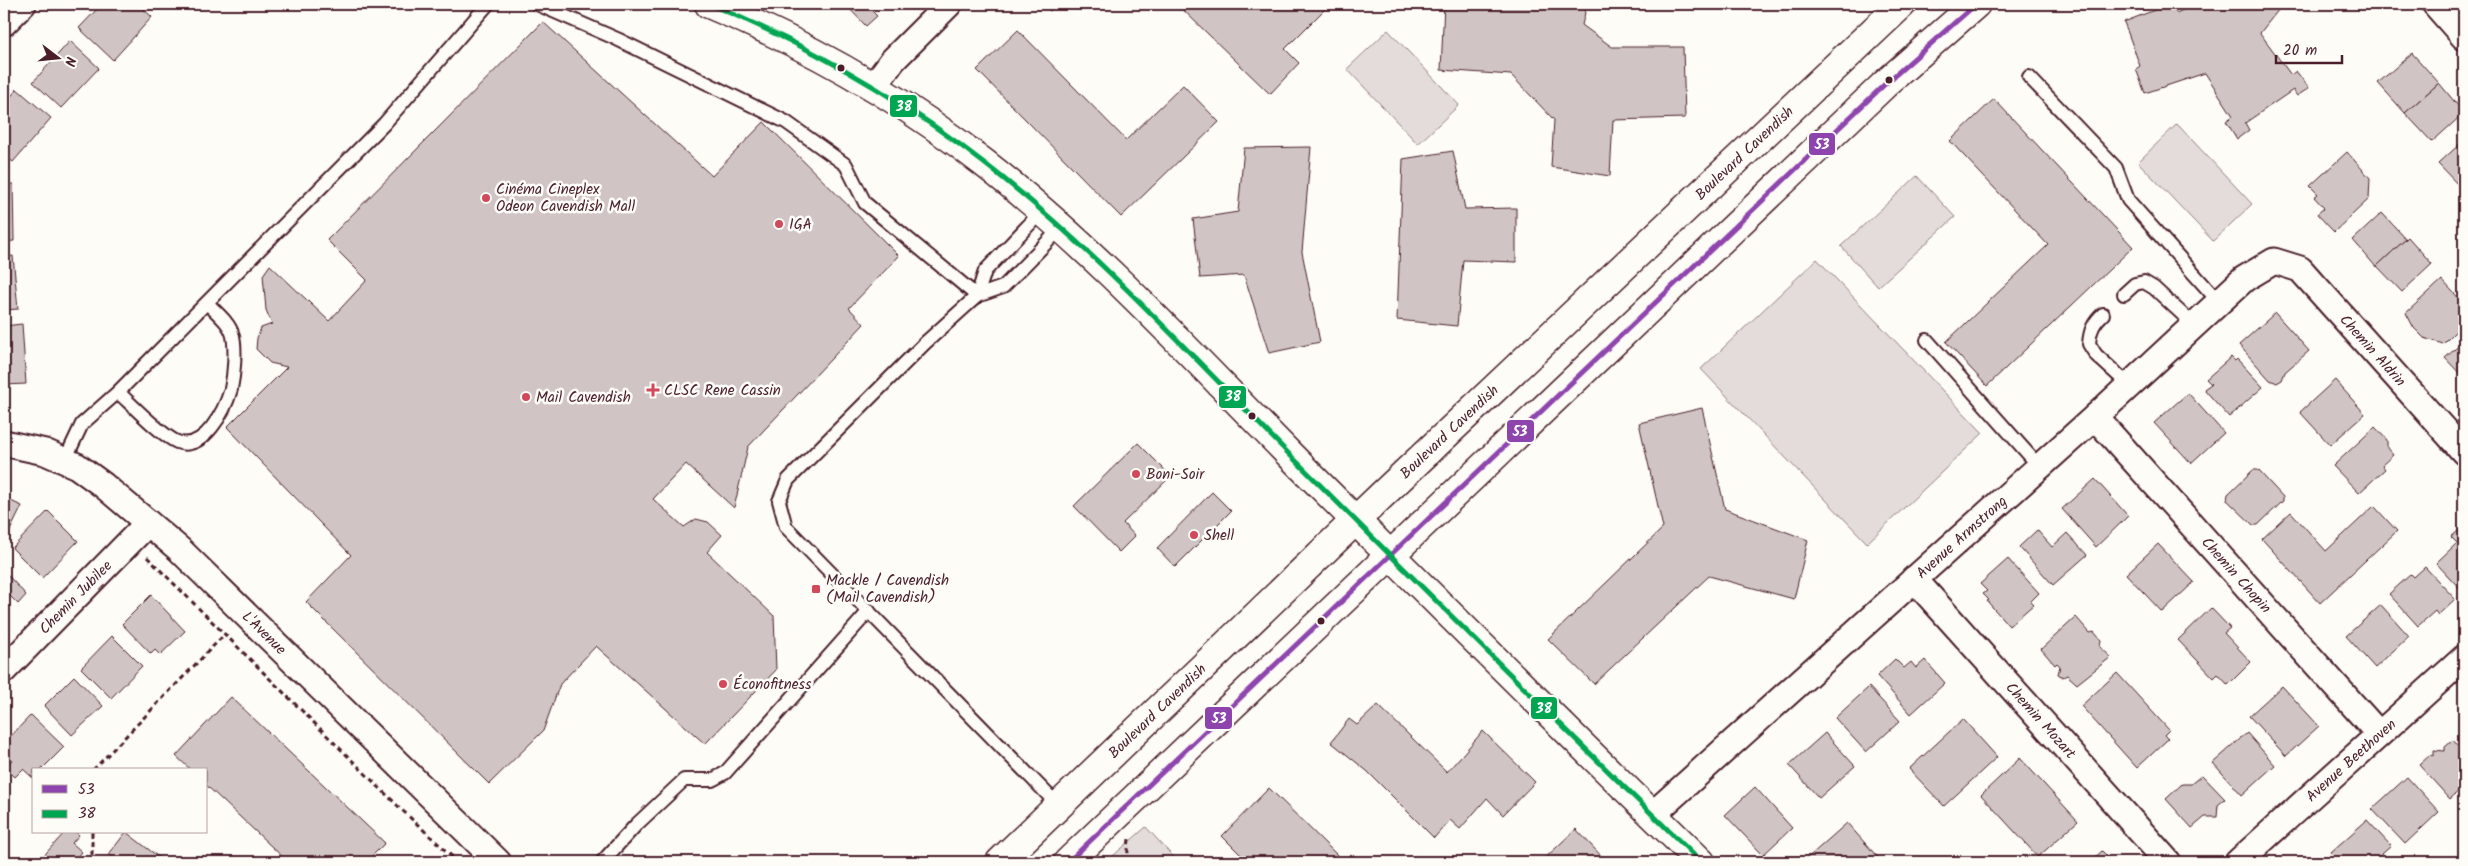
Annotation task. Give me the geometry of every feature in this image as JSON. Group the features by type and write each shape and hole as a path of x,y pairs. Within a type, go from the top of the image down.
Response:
{"main road":[{"path":"709,4 774,33 873,87 959,144 1051,219 1701,862"},
{"name":"Boulevard Cavendish","path":"1000,862 1356,521 1902,4"},
{"path":"1068,862 1885,84 1976,4"}],"street":[{"path":"4,24 23,4"},
{"path":"873,87 893,60 949,4"},
{"path":"2435,4 2464,37"},
{"name":"Avenue Armstrong","path":"1652,815 2038,465 2129,386 2244,279 2274,262"},
{"name":"Chemin Aldrin","path":"2274,262 2300,269 2464,452"},
{"name":"Chemin Chopin","path":"2095,416 2379,734"},
{"name":"L'Avenue","path":"4,443 45,452 65,460 103,484 179,549 498,862"},
{"name":"Chemin Jubilee","path":"4,670 148,523"},
{"name":"Chemin Mozart","path":"1914,579 2168,862"},
{"name":"Avenue Beethoven","path":"2238,862 2464,658"}],"lane":[{"path":"65,460 82,424 118,392 384,124 488,4"},
{"path":"537,4 617,39 786,122 846,165 865,203 977,296"},
{"path":"2029,77 2116,168 2128,200 2219,302"},
{"path":"977,296 985,271 1051,219"},
{"path":"1051,219 1003,287 977,296 925,343 788,480 779,501 786,527 1059,806"},
{"path":"2124,294 2135,284 2144,282 2154,288 2194,325"},
{"path":"118,392 177,442 190,443 202,439 225,406 231,387 233,363 233,335 225,321 207,303"},
{"path":"2103,314 2094,322 2090,330 2089,344 2096,355 2129,386"},
{"path":"1927,340 2038,465"},
{"path":"602,862 636,825 684,780 712,780 725,773 869,611"}],"path":[{"name":"L'Avenue","path":"147,557 458,862"},
{"path":"95,768 226,634"},
{"path":"1128,832 1128,862"},
{"path":"92,834 92,862"}],"shaded area":[{"path":"1388,30 1459,105 1418,144 1347,69"},
{"path":"2177,124 2252,204 2213,241 2138,162"},
{"path":"1917,176 1955,217 1878,287 1841,246"},
{"path":"1817,259 1983,433 1867,543 1701,369"},
{"path":"1146,827 1178,862 1106,862"}],"building":[{"path":"102,4 138,4 152,17 113,60 79,28"},
{"path":"845,4 880,4 872,11 877,16 866,26"},
{"path":"1043,4 1056,4 1050,11"},
{"path":"1177,4 1330,4 1285,49 1299,63 1270,94"},
{"path":"1444,4 1587,4 1582,25 1612,47 1683,47 1685,118 1613,120 1610,176 1551,167 1554,120 1511,75 1441,70"},
{"path":"2170,4 2176,13 2198,4 2283,4 2260,33 2291,75 2296,71 2309,88 2297,96 2293,90 2245,123 2249,130 2237,139 2226,121 2233,116 2205,73 2145,93 2136,69 2140,66 2124,22"},
{"name":"Mail Cavendish","path":"543,22 712,176 764,122 899,256 849,308 864,324 748,447 734,508 686,464 653,499 684,527 696,519 708,522 722,535 707,552 774,616 776,670 705,744 596,646 560,684 543,731 489,784 306,602 351,555 227,427 287,367 270,363 256,349 257,338 261,328 272,324 266,310 263,275 270,265 329,321 367,280 327,240"},
{"path":"1018,30 1126,140 1183,85 1219,122 1121,217 977,70"},
{"path":"70,41 99,68 61,108 33,82"},
{"path":"2412,53 2439,83 2405,113 2378,83"},
{"path":"2439,83 2464,113 2432,142 2405,113"},
{"path":"17,89 51,118 13,162 4,155 4,105"},
{"path":"1994,99 2133,247 1987,386 1946,342 2048,245 1950,141"},
{"path":"2464,140 2464,187 2462,189 2438,164"},
{"path":"1311,147 1302,252 1320,342 1269,353 1244,275 1200,278 1193,219 1238,212 1244,148"},
{"path":"1453,151 1465,209 1516,208 1516,262 1463,260 1457,326 1397,320 1403,159"},
{"path":"2347,152 2370,178 2369,199 2334,232 2317,214 2324,208 2314,197 2318,194 2310,186"},
{"path":"4,184 13,184 14,241 4,242"},
{"path":"2464,187 2464,198 2459,192"},
{"path":"2382,213 2406,239 2376,267 2353,240"},
{"path":"2408,237 2432,264 2402,292 2377,266"},
{"path":"13,256 18,309 4,310 4,257"},
{"path":"2442,280 2464,304 2462,306 2464,308 2464,323 2443,344 2424,338 2414,328 2406,313"},
{"path":"2275,313 2309,351 2285,372 2282,380 2277,383 2270,380 2239,345"},
{"path":"22,324 26,384 4,385 4,326"},
{"path":"2464,341 2464,378 2445,358"},
{"path":"2231,357 2235,361 2237,359 2263,387 2229,417 2204,389 2211,384 2206,379"},
{"path":"2335,380 2365,414 2330,445 2300,412"},
{"path":"2188,393 2224,433 2191,463 2154,423"},
{"path":"1702,408 1725,509 1808,540 1794,599 1709,576 1594,684 1548,639 1663,528 1639,423"},
{"path":"2375,427 2387,440 2387,448 2393,455 2382,465 2385,469 2359,493 2333,466"},
{"path":"1138,443 1171,476 1123,523 1135,536 1119,552 1074,506"},
{"path":"2253,470 2258,470 2283,497 2283,501 2258,525 2253,525 2227,500 2228,494"},
{"path":"2095,479 2128,516 2096,547 2062,509"},
{"path":"1212,492 1231,511 1175,567 1157,548"},
{"path":"4,498 22,506 4,543"},
{"path":"2374,506 2397,531 2320,603 2262,539 2291,512 2326,551"},
{"path":"48,511 78,541 42,578 12,548"},
{"path":"2464,526 2463,592 2436,563 2457,543 2451,537"},
{"path":"2037,530 2052,547 2067,533 2087,555 2053,585 2019,547"},
{"path":"2158,544 2194,582 2162,612 2126,574"},
{"path":"2008,559 2039,593 2031,601 2034,604 2009,626 1987,601 1989,600 1983,594 1987,591 1980,584"},
{"path":"2425,567 2455,599 2438,615 2435,611 2418,626 2389,594 2411,574 2414,577"},
{"path":"4,571 26,595 18,604 4,592"},
{"path":"151,595 185,631 160,655 155,650 151,654 122,624"},
{"path":"2381,605 2409,636 2375,668 2346,636"},
{"path":"2211,608 2230,628 2224,633 2251,662 2228,685 2218,674 2214,678 2178,640"},
{"path":"2076,617 2090,633 2094,632 2101,640 2100,647 2111,657 2077,684 2067,675 2063,677 2058,674 2060,666 2057,663 2055,665 2041,649"},
{"path":"112,636 142,666 111,698 81,668"},
{"path":"1895,659 1904,668 1911,662 1916,668 1925,660 1945,683 1911,714 1877,676"},
{"path":"2117,673 2169,730 2164,735 2168,739 2137,768 2081,706"},
{"path":"74,676 103,706 72,735 44,706"},
{"path":"2282,686 2319,726 2286,756 2249,716"},
{"path":"1869,687 1900,721 1866,752 1835,718"},
{"path":"231,697 385,843 366,862 288,862 208,787 208,768 189,768 176,756"},
{"path":"1378,705 1447,772 1483,731 1535,782 1503,815 1487,798 1460,829 1450,820 1434,838 1367,771 1331,742 1349,719 1357,725"},
{"path":"31,715 64,747 43,768 32,768 32,777 23,769 15,777 5,767 12,760 4,752 4,743"},
{"path":"1963,719 1997,757 1944,806 1909,769"},
{"path":"1825,733 1855,766 1819,798 1789,765"},
{"path":"2247,733 2275,765 2242,795 2213,763"},
{"path":"2453,740 2464,753 2464,786 2450,799 2419,765 2430,755 2434,756 2434,750 2445,751 2445,747"},
{"path":"2020,758 2078,821 2038,857 1981,795"},
{"path":"2202,775 2225,799 2218,805 2217,817 2205,817 2192,828 2166,799 2182,784 2191,784"},
{"path":"2407,777 2439,812 2405,844 2372,809"},
{"path":"1755,787 1792,828 1763,855 1725,815"},
{"path":"1269,788 1339,857 1335,862 1248,862 1222,836"},
{"path":"2367,820 2391,846 2373,862 2340,862 2331,852"},
{"path":"1847,823 1882,862 1803,862"},
{"path":"1576,829 1605,860 1603,862 1541,862"},
{"path":"63,834 79,835 72,843 82,852 73,862 38,862"},
{"path":"124,834 129,834 165,862 119,862 109,854"},
{"path":"2102,851 2113,862 2090,862"}],"transit line":[{"name":"38","path":"709,4 781,37 852,74 920,116 1025,196 1142,304 1546,711 1701,862"},
{"name":"53","path":"1068,862 1885,84 1976,4"}],"place":[{"name":"Cinéma Cineplex Odeon Cavendish Mall","path":"486,198"},
{"name":"IGA","path":"779,224"},
{"name":"CLSC Rene Cassin","path":"653,390"},
{"name":"Mail Cavendish","path":"526,397"},
{"name":"Boni-Soir","path":"1136,474"},
{"name":"Shell","path":"1194,535"},
{"name":"Mackle / Cavendish (Mail Cavendish)","path":"816,589"},
{"name":"Éconofitness","path":"723,684"}]}
